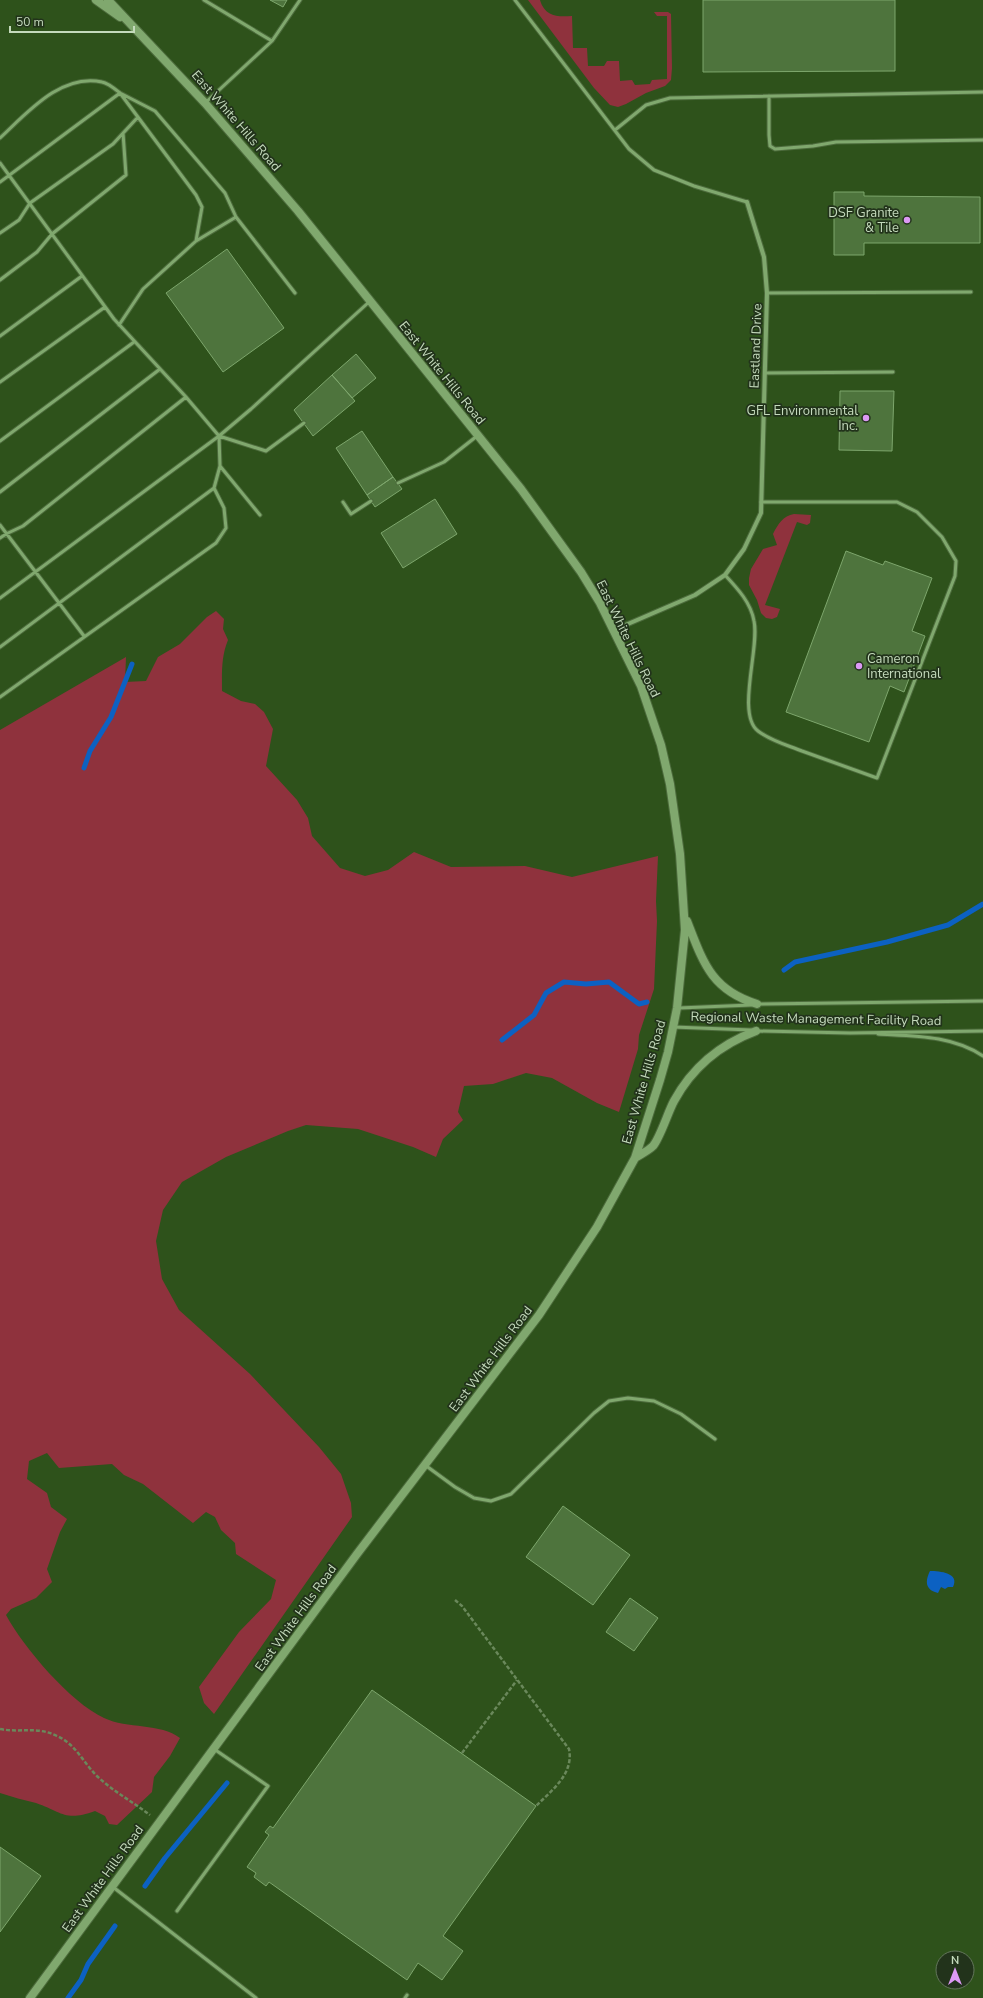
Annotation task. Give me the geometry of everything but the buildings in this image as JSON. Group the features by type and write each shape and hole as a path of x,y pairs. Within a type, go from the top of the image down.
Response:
{"main road":[{"path":"96,0 136,29"},
{"name":"East White Hills Road","path":"30,1998 357,1554 539,1315 578,1259 612,1203 635,1158 660,1080 673,1027 684,953 685,916 680,854 670,784 661,745 641,686 614,630 592,590 560,541 521,489 298,211 205,102 108,0"},
{"path":"685,916 702,960 709,972 728,991 742,999 757,1004"},
{"path":"635,1158 654,1145 673,1102 691,1074 716,1051 756,1030"}],"street":[{"name":"Eastland Drive","path":"614,630 695,595 725,575 744,549 761,513 768,293 764,258 747,202"}],"lane":[{"path":"204,0 272,41"},
{"path":"205,102 272,41 300,0"},
{"path":"515,0 629,149 654,170 694,186 747,202"},
{"path":"0,138 31,110 61,88 82,81 102,82 120,93 155,110 225,192 236,217 295,293"},
{"path":"615,130 646,105 670,98 983,92"},
{"path":"120,93 196,195 202,207 196,241"},
{"path":"0,182 120,93"},
{"path":"769,96 770,146 775,150 836,142 983,140"},
{"path":"0,234 19,220 30,203 113,144 138,117"},
{"path":"0,280 37,252 52,234 126,175 123,133"},
{"path":"0,163 119,325 186,397 219,436 266,451 304,423"},
{"path":"119,325 143,290 196,241 236,217"},
{"path":"0,336 82,276"},
{"path":"768,293 971,292"},
{"path":"0,598 34,571 219,436 251,409 369,301"},
{"path":"0,382 105,307"},
{"path":"0,441 134,342"},
{"path":"0,492 160,369"},
{"path":"765,374 893,372"},
{"path":"0,538 23,526 186,397"},
{"path":"0,647 58,602 214,488 220,466 219,436"},
{"path":"398,483 444,462 477,436"},
{"path":"220,466 260,515"},
{"path":"0,697 216,543 226,528 224,508 214,488"},
{"path":"343,502 351,514 371,501"},
{"path":"725,575 745,600 754,621 756,639 748,694 749,715 756,730 773,740 877,778 955,576 956,561 942,537 916,512 898,502 761,502"},
{"path":"0,525 84,636"},
{"name":"Regional Waste Management Facility Road","path":"677,1008 757,1004 983,1001"},
{"name":"Regional Waste Management Facility Road","path":"673,1027 850,1033 983,1031"},
{"path":"850,1033 947,1040 983,1056"},
{"path":"426,1465 455,1487 474,1498 491,1502 511,1494 594,1413 609,1401 628,1398 654,1401 681,1414 715,1439"},
{"path":"177,1911 268,1786 214,1749"},
{"path":"113,1887 256,1998"}],"path":[{"path":"455,1600 462,1606 564,1740 570,1755 570,1766 562,1780 536,1806"},
{"path":"462,1753 517,1680"},
{"path":"0,1729 37,1729 58,1736 74,1748 97,1776 160,1822"}],"shaded area":[{"path":"528,0 540,0 545,10 553,15 572,16 573,48 587,48 588,66 604,66 607,61 619,61 620,81 632,80 635,85 650,84 652,80 667,79 667,16 657,16 654,12 668,12 671,14 671,80 665,86 646,93 626,104 618,107 610,105 594,88"},
{"path":"794,514 811,515 810,523 807,525 797,522 765,605 780,609 777,617 772,619 766,618 761,613 757,600 749,585 751,569 763,549 777,545 773,534 784,519"},
{"path":"216,611 224,619 223,629 228,640 223,659 222,691 241,701 255,704 264,712 273,729 266,766 297,800 308,818 312,836 340,868 365,876 388,870 414,852 451,867 525,866 572,877 658,856 654,989 639,1035 638,1049 619,1112 597,1103 552,1078 526,1073 493,1084 464,1086 458,1112 463,1120 443,1139 436,1157 413,1147 358,1129 306,1125 226,1157 182,1182 163,1210 156,1241 162,1279 179,1310 250,1374 319,1447 341,1474 351,1503 352,1517 214,1714 204,1703 199,1687 239,1632 271,1599 276,1580 236,1554 235,1543 221,1530 215,1517 206,1512 193,1523 143,1484 124,1475 112,1464 59,1468 47,1453 29,1461 27,1479 47,1493 51,1507 67,1519 60,1532 47,1569 52,1582 36,1598 11,1609 6,1615 24,1643 49,1673 77,1700 91,1710 104,1718 113,1721 163,1730 180,1738 170,1756 154,1777 152,1792 117,1825 109,1824 105,1816 95,1811 77,1816 70,1816 36,1803 0,1793 0,730 126,657 125,682 146,681 158,657 180,644 207,617"}],"water":[{"path":"930,1571 944,1572 951,1576 954,1579 953,1587 948,1587 945,1589 941,1587 938,1593 931,1590 927,1585 927,1578"}],"waterway":[{"path":"84,768 90,751 111,717 132,664"},
{"path":"784,970 795,962 887,942 948,925 983,904"},
{"path":"502,1040 534,1015 546,993 564,982 586,984 609,982 639,1004 647,1002"},
{"path":"145,1886 165,1858 227,1783"},
{"path":"68,1998 81,1980 88,1964 115,1926"}],"place":[{"name":"DSF Granite & Tile","path":"907,220"},
{"name":"GFL Environmental Inc.","path":"866,418"},
{"name":"Cameron International","path":"859,666"}]}
